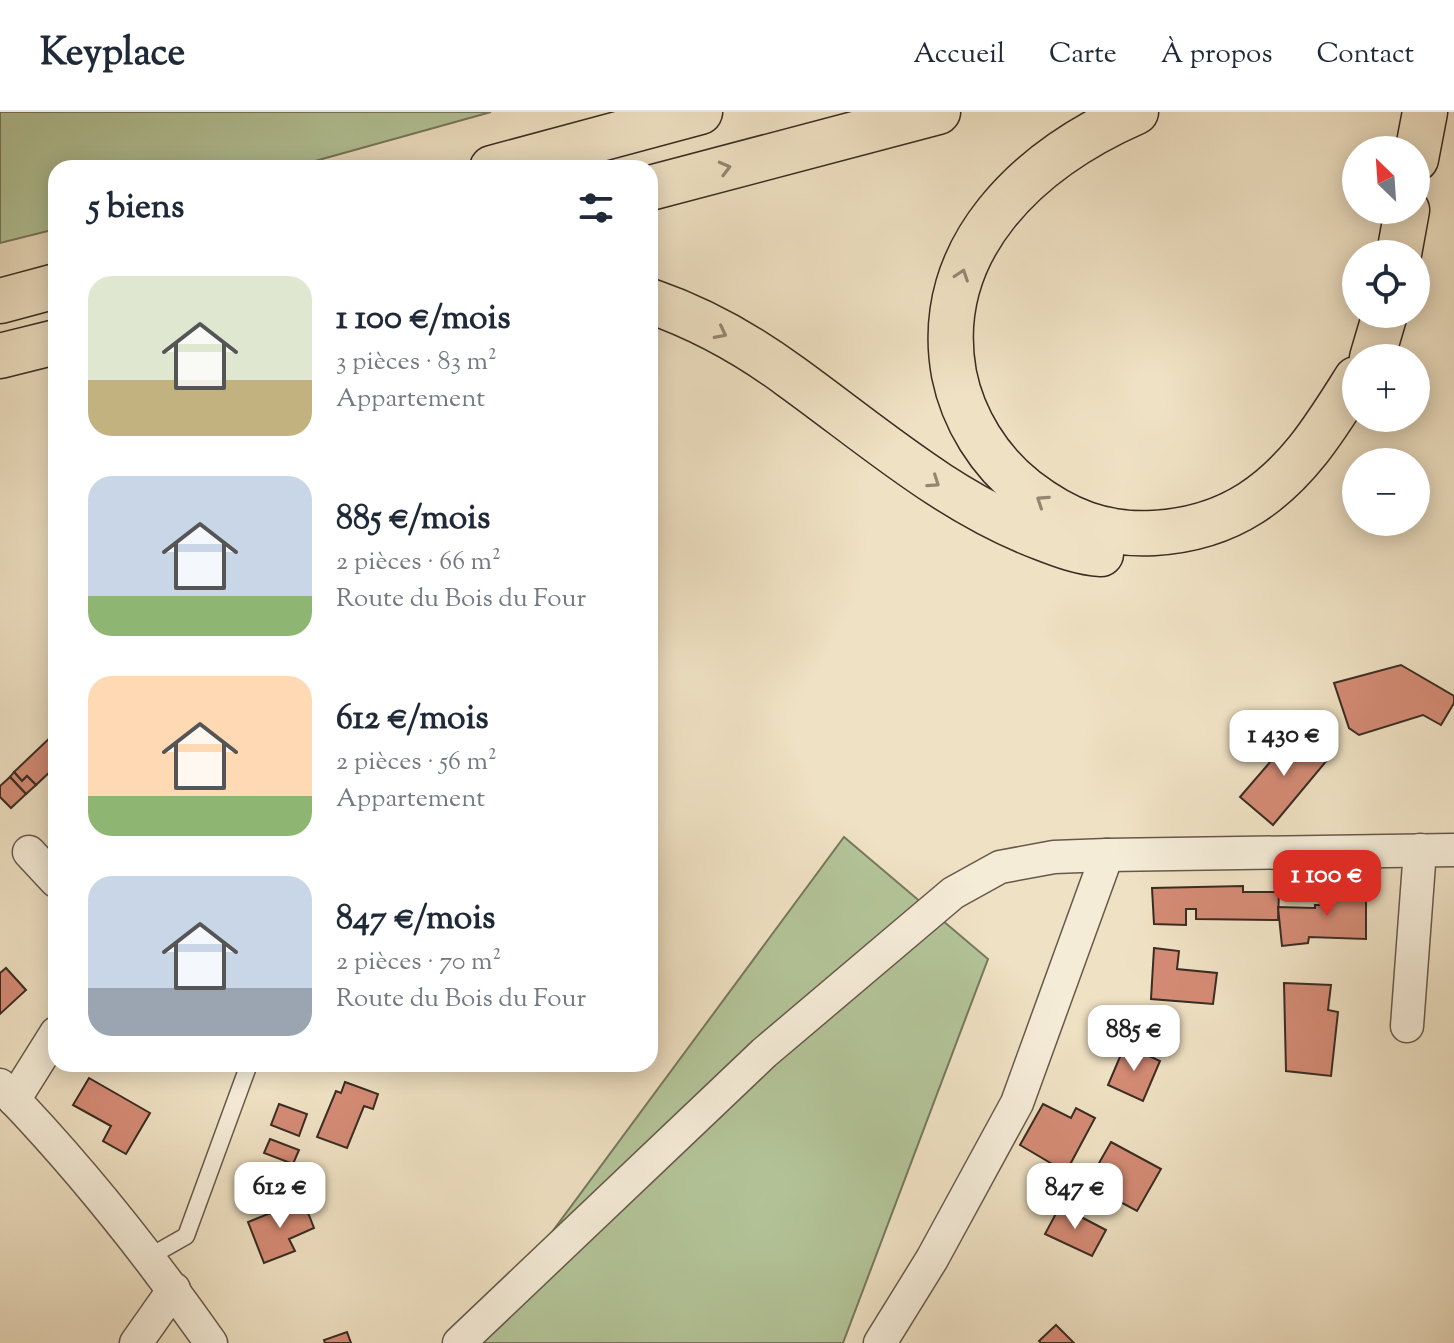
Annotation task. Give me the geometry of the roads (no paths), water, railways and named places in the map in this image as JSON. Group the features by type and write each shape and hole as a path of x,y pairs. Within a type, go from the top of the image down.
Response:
{"highway":[{"path":"519,160 662,118 700,112"},
{"path":"658,186 938,112"},
{"path":"1136,112 1084,138 1039,169 995,214 977,240 967,262 955,301 950,347 958,392 988,452 1004,471 1042,502 1084,525 1137,534 1186,530 1251,503 1276,484 1314,445 1342,399"},
{"path":"1420,136 1425,112"},
{"path":"0,301 48,288"},
{"path":"658,304 682,313 749,349 788,374 892,453 964,501 1011,526 1092,554 1154,557 1180,554 1229,540 1278,510 1300,491 1332,457 1347,432"},
{"path":"0,356 48,344"},
{"path":"0,385 48,374"}],"street":[{"path":"1407,1026 1420,850"},
{"path":"459,1343 764,1053 953,893 1000,867 1054,857 1107,855 1454,850"},
{"path":"29,852 48,872"},
{"path":"880,1343 932,1259 1017,1103 1107,855"},
{"path":"48,1043 7,1093 86,1180 149,1257 211,1343"},
{"path":"136,1343 174,1289"}],"lane":[{"path":"149,1257 186,1236 246,1072"}]}
